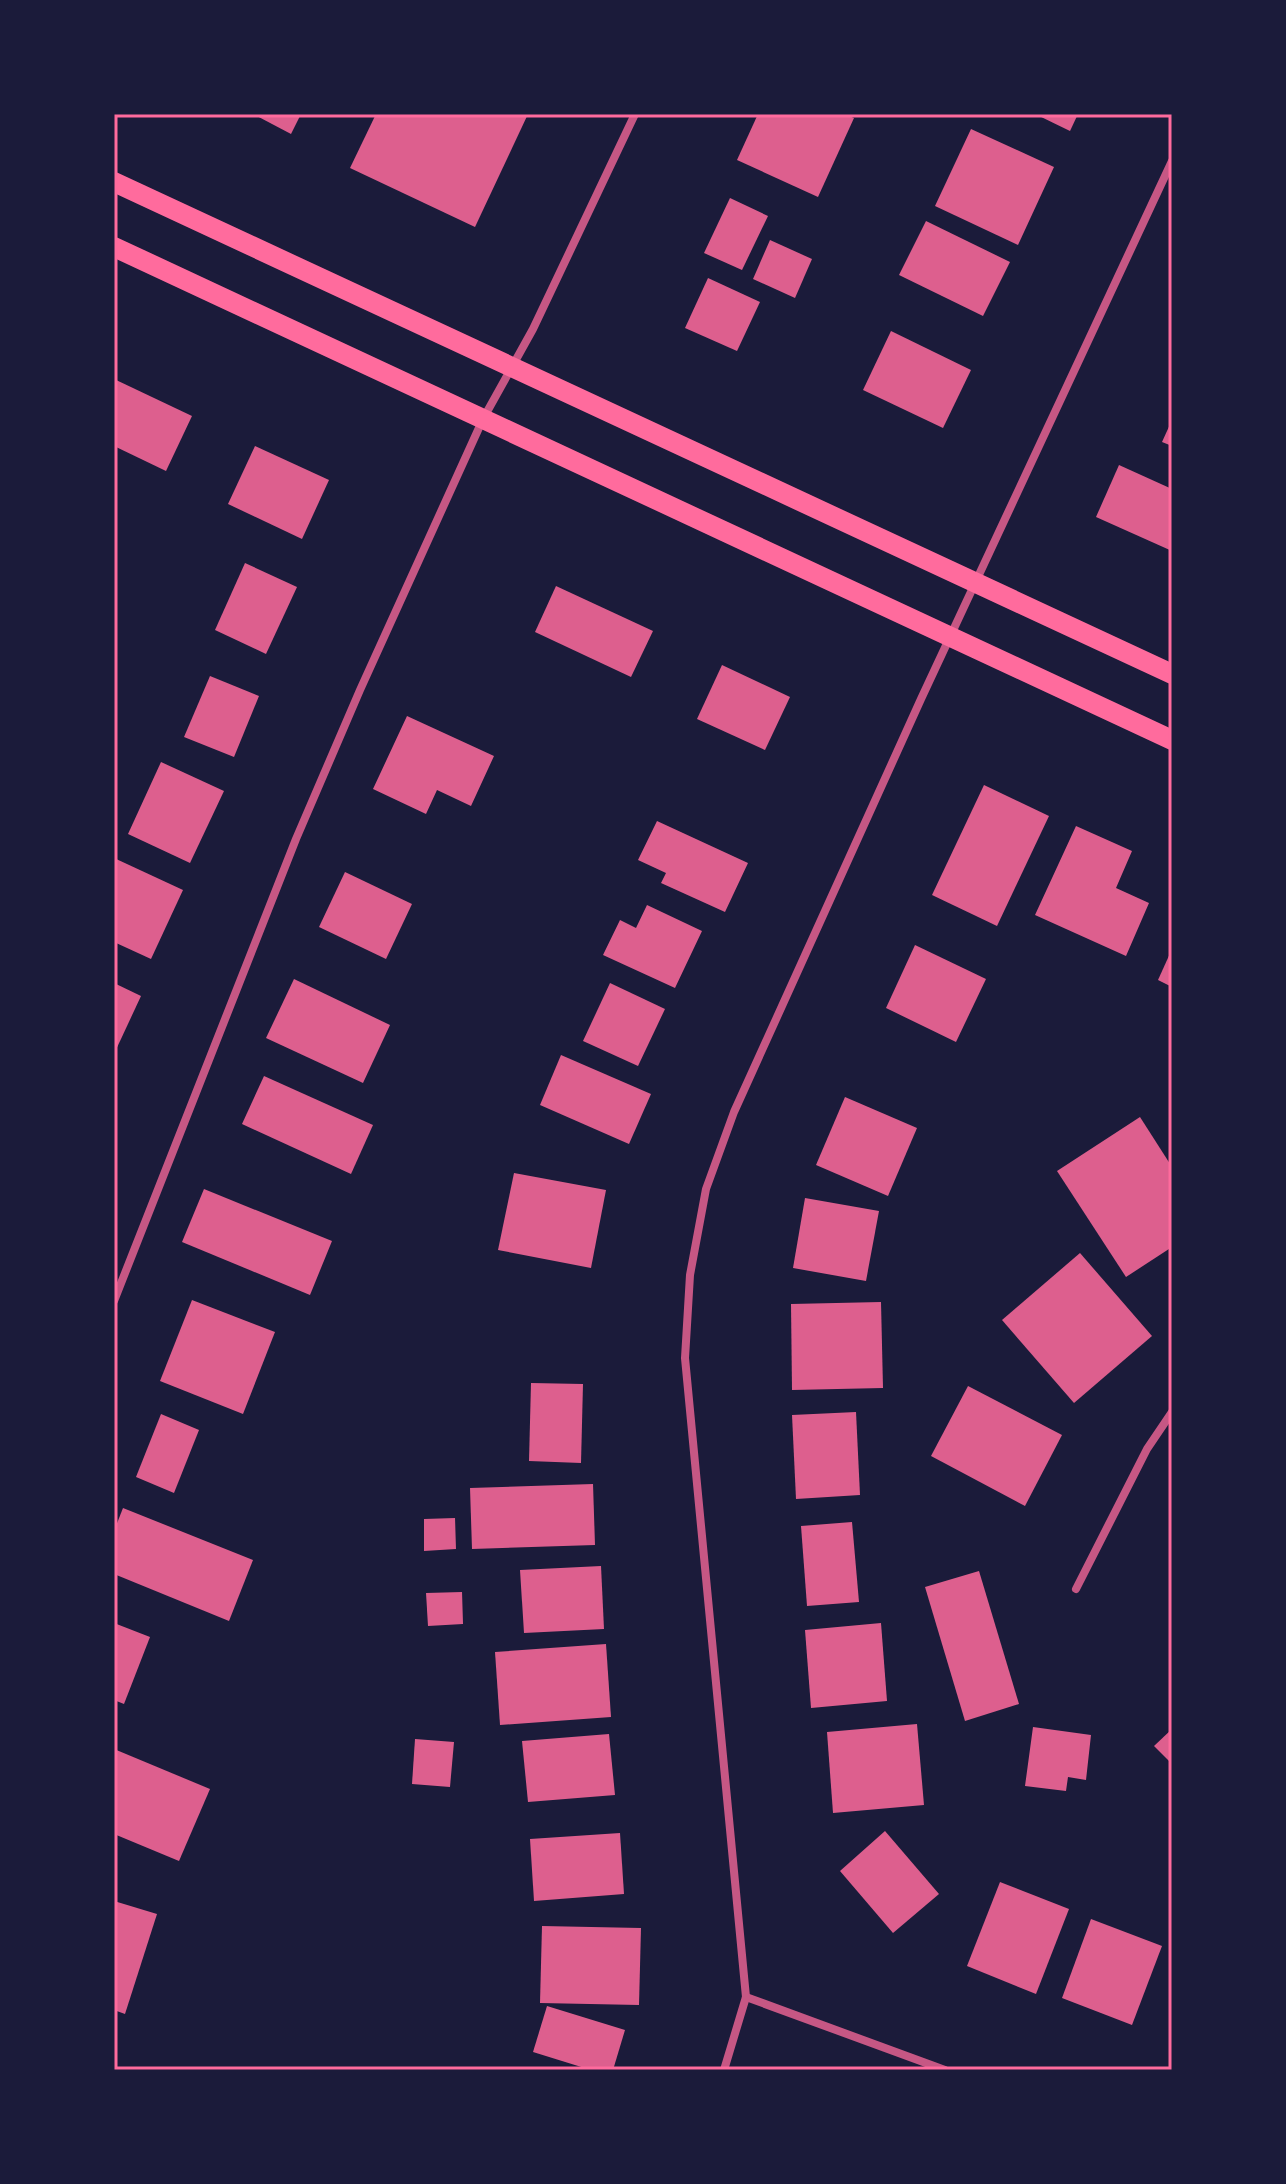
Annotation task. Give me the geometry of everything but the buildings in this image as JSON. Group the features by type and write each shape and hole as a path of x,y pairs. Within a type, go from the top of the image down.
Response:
{"main road":[{"path":"114,182 1172,674"},
{"path":"114,247 1172,740"}],"street":[{"path":"114,1301 296,839 483,419 512,367 635,114"},
{"path":"724,2070 746,1997 685,1358 690,1275 706,1189 734,1112 975,581 1172,161"},
{"path":"1076,1589 1147,1449 1172,1412"},
{"path":"746,1997 945,2070"}]}
